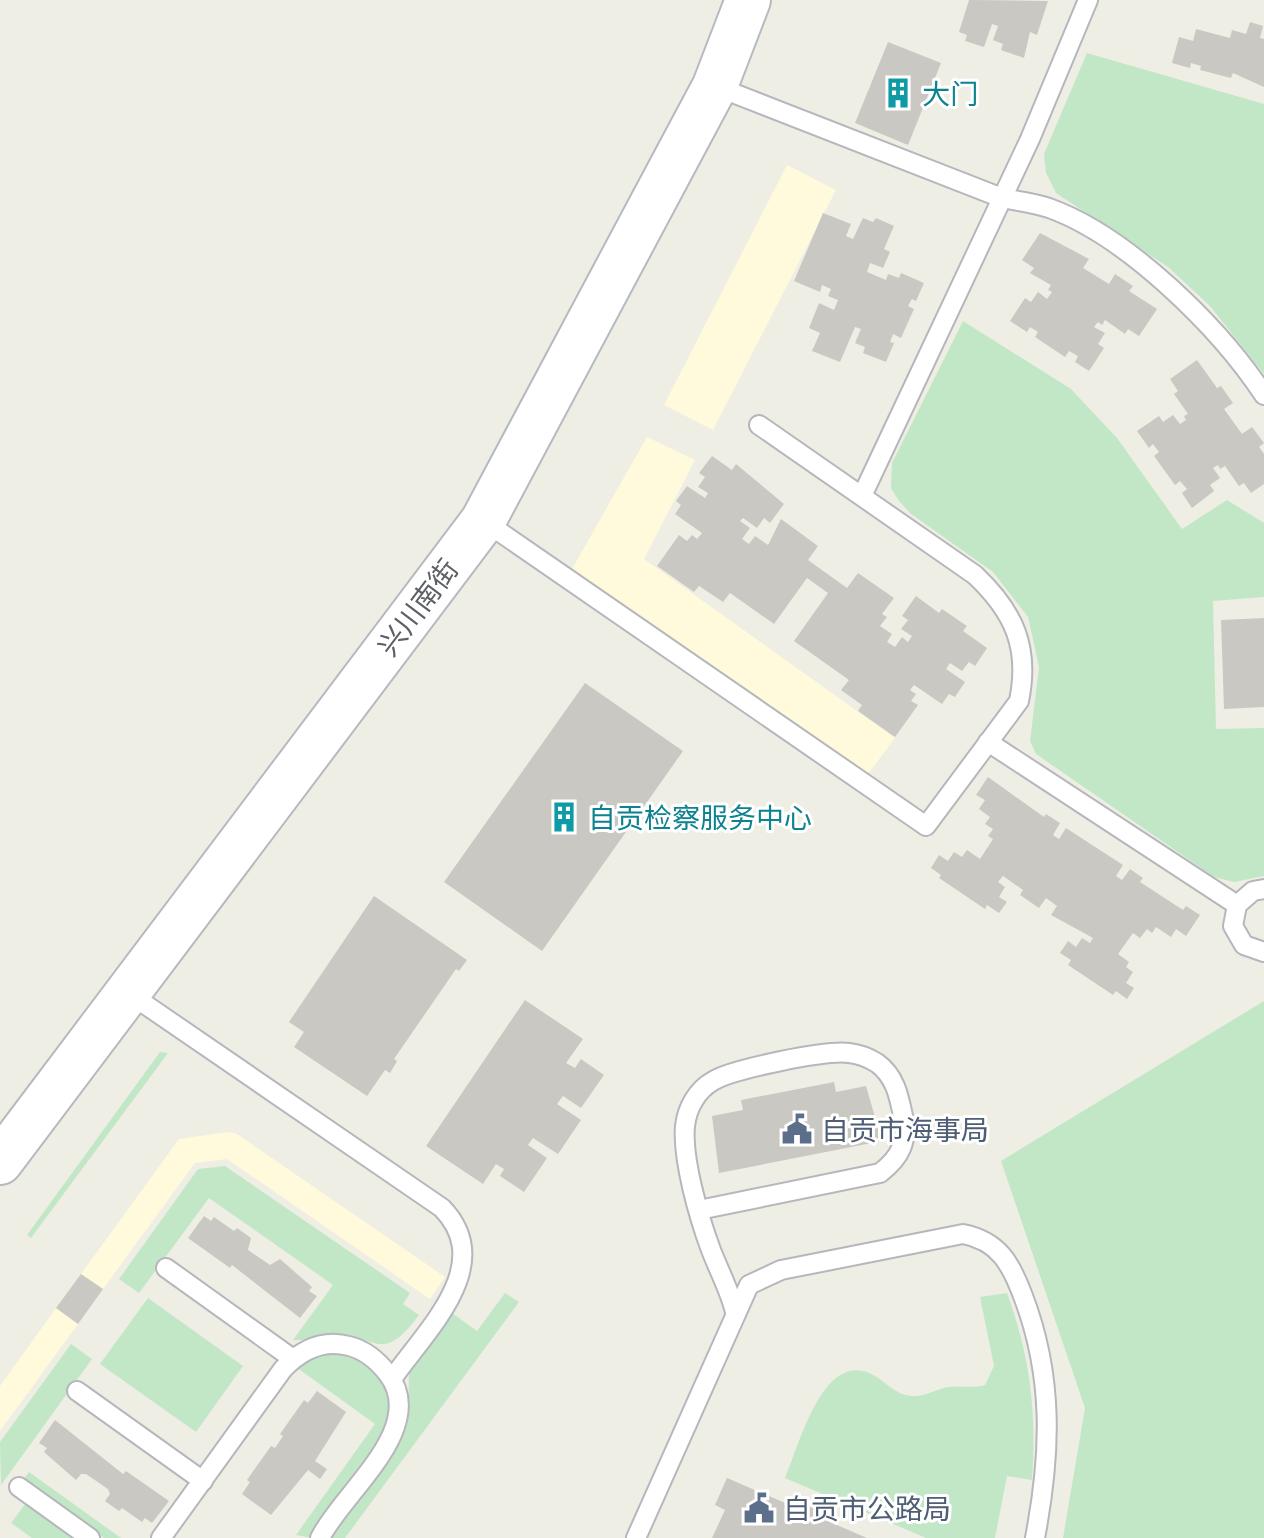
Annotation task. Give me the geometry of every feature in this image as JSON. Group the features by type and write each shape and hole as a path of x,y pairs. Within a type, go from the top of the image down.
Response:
{"street":[{"name":"兴川南街","path":"0,1121 466,509 563,332 690,76 722,0"},
{"name":"兴川南街","path":"0,1162 483,521 715,86 748,0"}],"lane":[{"path":"862,496 1002,198 1088,0"},
{"path":"715,86 1002,198 1050,208 1146,266 1207,324 1264,395"},
{"path":"483,521 926,826 1019,701 1024,677 1023,652 1001,599 975,575 759,425"},
{"path":"988,742 1237,905"},
{"path":"1264,889 1253,891 1237,905 1233,926 1244,945 1264,952"},
{"path":"126,991 442,1208 453,1220 464,1247 459,1280 392,1379"},
{"path":"699,1210 880,1173 896,1159 905,1140 899,1093 890,1076 864,1057 835,1053 730,1073 710,1082 694,1100 685,1128 699,1210 735,1312"},
{"path":"636,1538 749,1285 781,1270 954,1235 977,1237 989,1242 1012,1268 1037,1332 1046,1385 1048,1457 1035,1538"},
{"path":"166,1268 293,1359"},
{"path":"161,1538 293,1359 316,1346 339,1344 371,1356 392,1379 399,1409 394,1433 320,1538"},
{"path":"77,1391 203,1481"},
{"path":"19,1487 90,1538"}],"shaded area":[{"path":"787,165 836,190 713,430 664,405"},
{"path":"647,437 695,460 644,559 895,738 868,774 572,569"},
{"path":"228,1132 237,1134 445,1277 430,1299 227,1159 195,1163 103,1289 81,1274 179,1139"},
{"path":"56,1308 78,1324 0,1431 0,1386"}],"green space":[{"path":"1087,53 1264,104 1264,374 1210,306 1168,267 1056,193 1046,173 1044,154"},
{"path":"963,321 1071,389 1117,438 1182,529 1227,500 1264,523 1264,597 1213,601 1216,729 1264,728 1264,876 1234,882 1214,877 1036,754 1030,741 1039,667 1028,617 993,572 911,514 891,488 892,463"},
{"path":"1264,1001 1264,1538 1063,1538 1085,1408 1001,1161"},
{"path":"160,1052 168,1053 31,1238 27,1235"},
{"path":"225,1166 410,1293 403,1304 419,1315 396,1340 387,1343 331,1335 293,1340 333,1285 209,1198 139,1293 119,1279 198,1169"},
{"path":"505,1293 519,1302 345,1538 331,1538 403,1436 408,1412 409,1372 449,1311 477,1331"},
{"path":"1007,1293 1021,1339 1030,1385 1032,1480 1007,1476 995,1538 926,1538 785,1478 804,1428 823,1393 834,1379 848,1371 870,1373 899,1392 912,1396 948,1387 985,1385 994,1366 980,1297"},
{"path":"148,1298 243,1366 196,1432 100,1364"},
{"path":"71,1344 92,1359 1,1485 0,1442"},
{"path":"325,1353 355,1358 380,1377 390,1397 389,1417 381,1438 321,1519 312,1538 296,1535 375,1424 296,1367"},
{"path":"29,1472 121,1538 104,1538 23,1480"},
{"path":"26,1503 74,1538 32,1538 11,1523"}],"building":[{"path":"969,0 1048,1 1037,35 1030,32 1024,58 1001,50 1003,44 993,40 998,26 992,24 984,47 965,41 967,35 959,32"},
{"path":"1250,22 1263,26 1260,38 1264,39 1264,87 1233,73 1231,78 1200,70 1201,66 1191,63 1190,68 1172,63 1179,37 1193,41 1196,29 1230,38 1232,30 1246,34"},
{"name":"大门","path":"888,42 941,63 908,145 855,123"},
{"path":"823,213 851,224 846,236 853,239 863,218 873,222 876,218 894,226 884,249 890,252 883,268 870,263 867,272 886,280 888,274 899,278 901,273 924,283 916,301 912,299 908,306 914,309 901,338 893,334 890,342 894,343 886,362 863,353 865,347 855,343 861,329 855,327 840,362 812,351 820,333 809,328 819,303 834,310 838,300 828,296 831,289 822,285 820,292 794,281"},
{"path":"1040,233 1089,259 1083,268 1109,284 1115,274 1133,286 1129,291 1157,309 1139,336 1128,329 1125,334 1105,320 1102,325 1098,322 1094,327 1105,333 1098,344 1104,348 1089,371 1075,362 1078,356 1069,351 1065,357 1035,337 1038,332 1030,327 1027,332 1010,321 1025,298 1031,302 1038,292 1047,299 1052,292 1048,290 1051,285 1030,273 1034,268 1022,260"},
{"path":"1197,360 1217,388 1221,386 1233,403 1224,409 1242,434 1252,427 1264,443 1259,447 1264,454 1264,484 1251,493 1244,483 1239,486 1225,466 1220,469 1218,465 1213,468 1220,478 1210,485 1214,491 1192,508 1182,493 1187,489 1180,481 1175,485 1154,456 1159,452 1153,444 1149,448 1137,431 1159,416 1163,422 1173,415 1180,424 1186,420 1184,416 1188,414 1174,394 1178,391 1170,379"},
{"path":"712,456 732,470 736,464 784,504 770,523 764,518 757,528 743,518 740,521 750,528 742,539 749,544 755,536 768,545 781,519 818,546 808,560 847,588 858,573 894,598 882,614 887,617 880,626 892,634 887,642 895,647 902,637 908,642 912,636 901,629 908,620 902,616 916,596 939,613 942,609 967,626 963,631 987,648 975,666 969,662 962,671 950,663 946,669 965,682 955,697 949,694 942,704 914,685 910,690 916,694 911,701 918,705 895,737 858,711 862,705 841,690 849,680 794,641 828,593 807,578 774,624 730,593 723,602 699,586 694,592 657,566 679,535 687,541 692,535 697,539 702,533 675,514 681,505 676,501 687,486 705,498 708,493 698,487 705,477 699,473"},
{"path":"1264,618 1264,707 1224,709 1221,620"},
{"name":"自贡检察服务中心","path":"585,683 683,751 542,951 444,882"},
{"path":"988,777 1044,817 1046,814 1060,823 1053,835 1059,839 1066,828 1123,865 1116,876 1122,880 1130,869 1143,878 1140,882 1183,910 1186,906 1200,915 1186,936 1176,929 1171,937 1156,927 1152,933 1147,929 1140,938 1133,933 1118,954 1129,962 1126,967 1133,972 1126,983 1134,988 1127,999 1116,991 1113,995 1068,965 1071,960 1060,953 1068,941 1076,947 1082,938 1090,943 1093,938 1051,915 1057,906 1046,898 1039,908 1020,895 1023,890 1003,876 998,882 1005,887 999,897 1007,902 999,913 987,905 985,909 939,878 941,875 931,868 939,855 948,861 954,852 962,857 967,850 980,859 993,839 988,836 993,829 985,824 990,817 979,809 985,800 976,795"},
{"path":"374,896 467,960 459,971 456,969 394,1059 397,1061 390,1073 385,1070 367,1096 294,1047 304,1032 289,1022"},
{"path":"525,1000 583,1039 566,1063 575,1068 581,1059 604,1075 581,1108 563,1096 557,1104 581,1120 558,1154 533,1138 528,1145 547,1158 524,1192 500,1176 504,1169 496,1164 483,1184 426,1146"},
{"name":"自贡市海事局","path":"834,1082 836,1092 866,1086 882,1141 719,1173 712,1116 743,1110 741,1100"},
{"path":"204,1216 211,1221 214,1217 234,1231 237,1228 251,1238 248,1250 270,1265 280,1259 312,1287 309,1291 317,1296 300,1318 232,1265 230,1268 188,1238"},
{"path":"81,1274 103,1289 78,1324 56,1308"},
{"path":"317,1391 346,1412 315,1461 327,1469 320,1479 308,1470 271,1515 242,1494 250,1482 247,1480 271,1446 275,1448 283,1436 280,1434 304,1400 308,1403"},
{"path":"55,1420 123,1474 126,1471 169,1501 152,1523 145,1518 142,1522 122,1508 119,1511 105,1501 110,1494 108,1489 86,1474 81,1474 76,1480 44,1452 47,1448 39,1443"},
{"name":"自贡市公路局","path":"727,1478 799,1509 802,1500 819,1507 816,1516 867,1538 712,1538 725,1510 715,1505"}],"place":[{"name":"大门","path":"898,93"},
{"name":"自贡检察服务中心","path":"564,817"},
{"name":"自贡市海事局","path":"797,1129"},
{"name":"自贡市公路局","path":"759,1508"}]}
